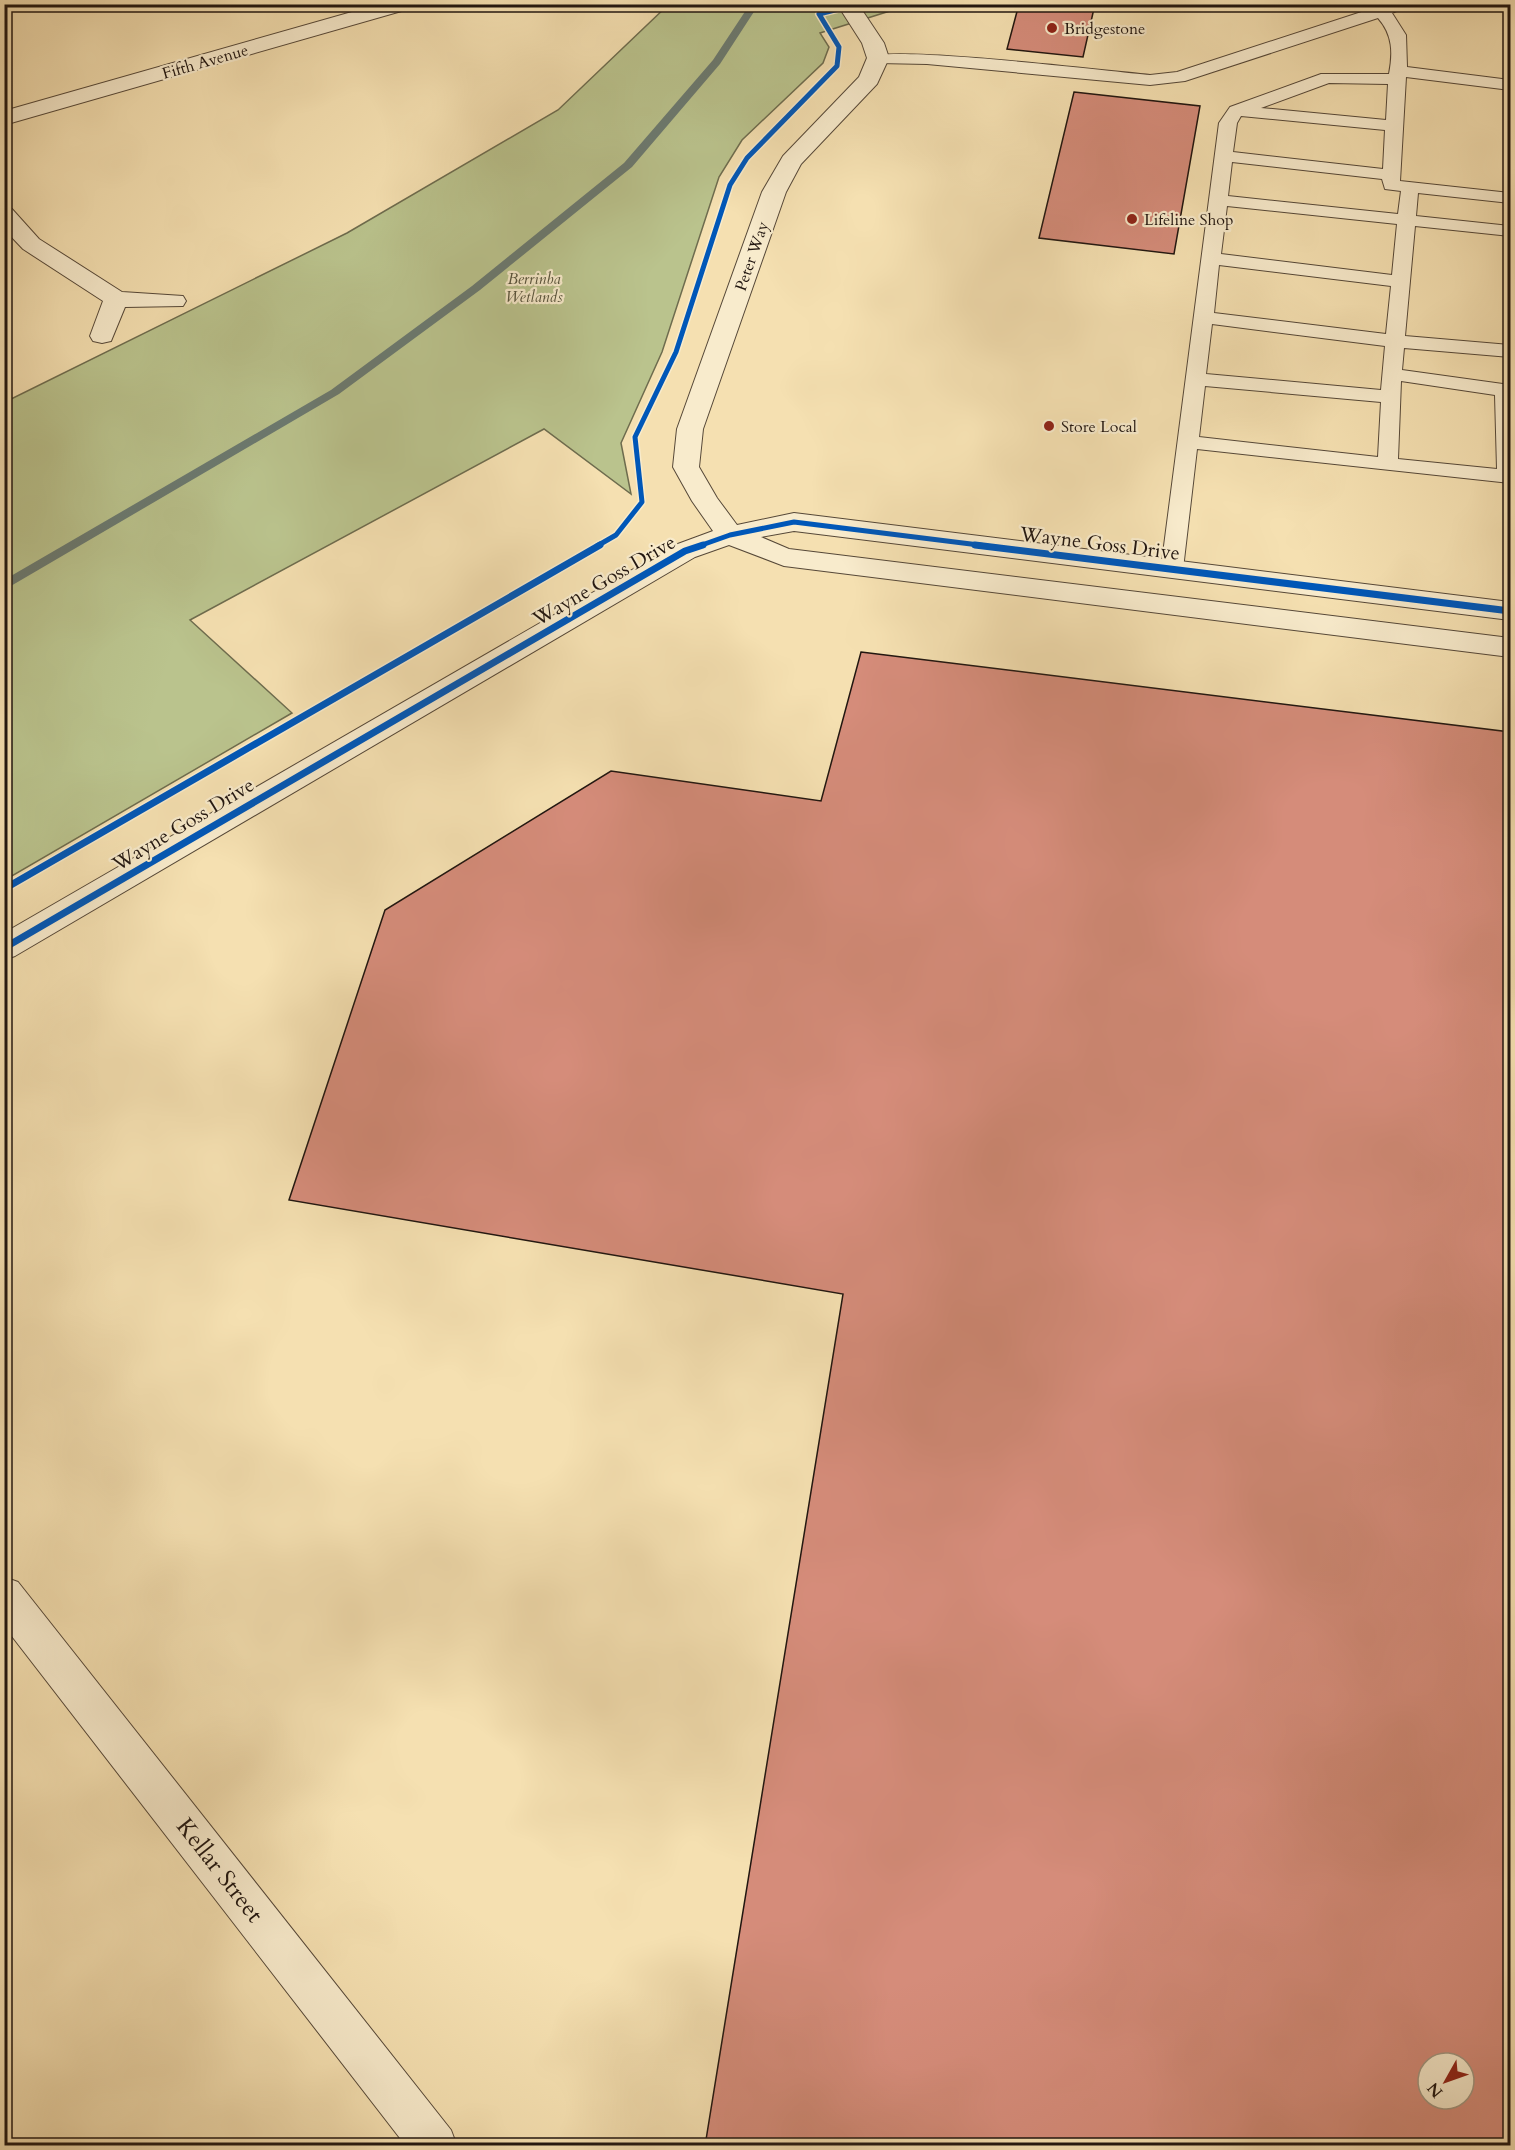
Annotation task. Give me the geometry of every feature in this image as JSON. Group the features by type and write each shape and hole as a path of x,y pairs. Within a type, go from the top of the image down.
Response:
{"street":[{"name":"Fifth Avenue","path":"4,118 405,4"},
{"path":"847,4 873,44 879,58"},
{"name":"Peter Way","path":"730,535 705,501 686,467 690,429 774,192 791,161 869,79 879,58"},
{"path":"4,214 31,244 116,298 174,300"},
{"path":"102,336 116,298"},
{"name":"Wayne Goss Drive","path":"4,948 686,551 730,535 794,522 1510,611"},
{"path":"730,535 784,557 1510,648"},
{"name":"Kellar Street","path":"4,1595 435,2145"}],"lane":[{"path":"879,58 927,59 1150,80 1179,77 1404,4"},
{"path":"1382,12 1396,27 1401,44 1391,185 1510,198"},
{"path":"1172,569 1228,123 1236,111 1327,78 1398,75 1510,85"},
{"path":"1236,111 1394,126"},
{"path":"1224,156 1392,175"},
{"path":"1388,464 1394,341 1410,187"},
{"path":"1218,200 1510,231"},
{"path":"1211,258 1399,281"},
{"path":"1204,317 1394,341 1510,351"},
{"path":"1188,441 1507,477 1505,390 1392,374"},
{"path":"1197,379 1390,397"}],"green space":[{"name":"Berrinba Wetlands","path":"668,5 909,5 820,33 829,47 823,63 742,140 719,177 662,352 621,443 631,494 544,429 190,620 292,713 5,880 5,402 347,233 558,110"}],"building":[{"path":"1019,4 1095,4 1083,57 1007,49"},
{"path":"1074,92 1200,106 1174,254 1039,238"},
{"path":"861,652 1510,732 1510,2146 705,2146 843,1294 289,1200 385,910 611,771 821,801"}],"waterway":[{"path":"4,586 335,392 476,288 628,165 717,62 755,4"}],"cycle path":[{"path":"4,889 616,535 642,502 635,437 676,352 730,185 747,158 837,66 839,47 819,14 858,4"},
{"path":"4,948 685,551 730,535 794,522 1510,611"}],"place":[{"name":"Bridgestone","path":"1052,28"},
{"name":"Lifeline Shop","path":"1132,219"},
{"name":"Store Local","path":"1049,426"}]}
